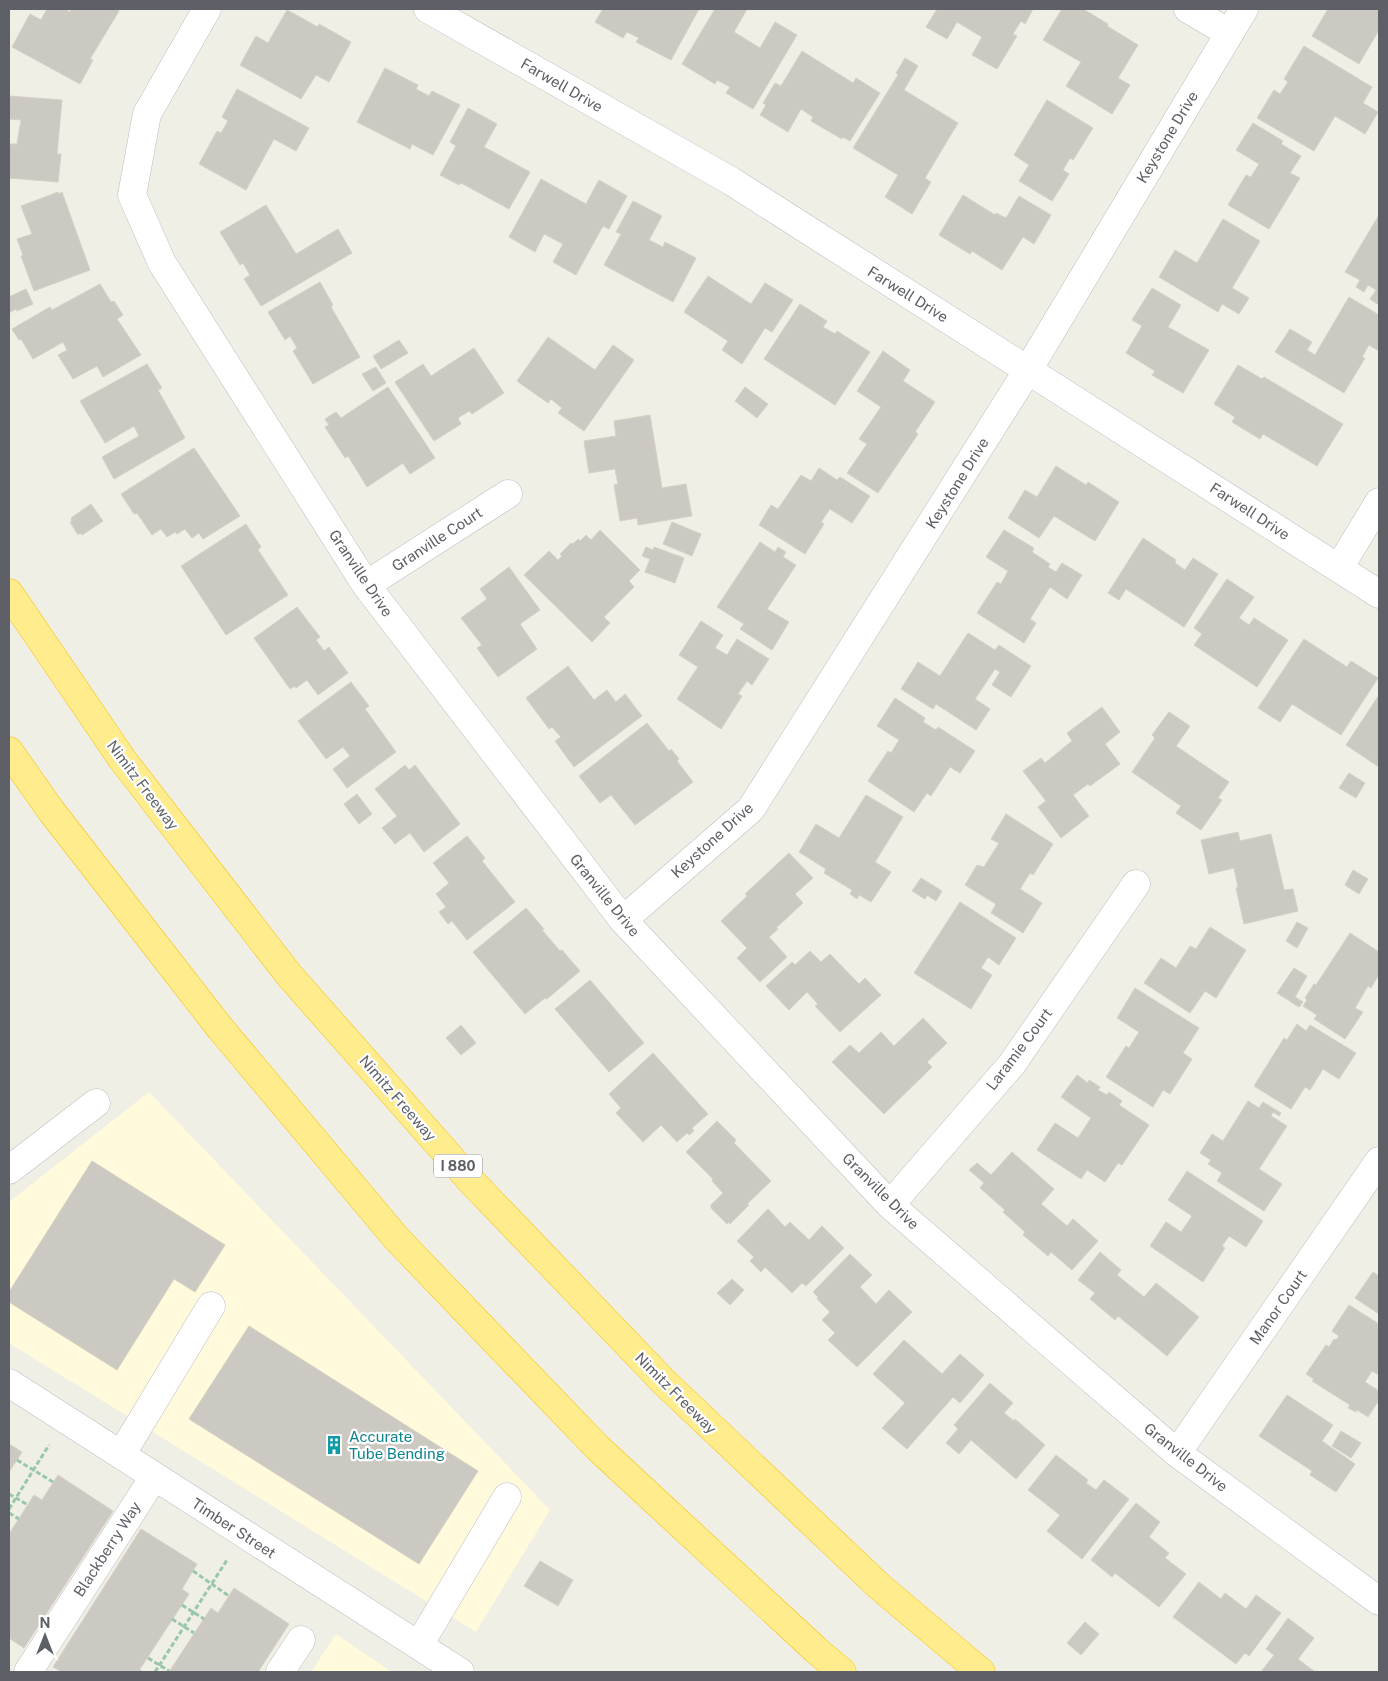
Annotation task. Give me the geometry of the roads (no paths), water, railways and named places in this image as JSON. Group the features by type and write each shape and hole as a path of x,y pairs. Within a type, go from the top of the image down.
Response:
{"highway":[{"name":"Nimitz Freeway","path":"9,594 122,759 283,967 471,1181 671,1389 880,1587 981,1672"},
{"path":"9,751 52,812 220,1028 397,1239 598,1448 842,1672"}],"street":[{"name":"Granville Drive","path":"207,9 147,114 132,195 162,263 366,585 623,920 890,1204 1178,1453 1379,1601"},
{"name":"Farwell Drive","path":"428,9 731,181 1379,594"},
{"path":"1188,9 1229,33"},
{"name":"Keystone Drive","path":"623,920 751,808 1028,370 1244,9"},
{"name":"Granville Court","path":"366,585 508,494"},
{"path":"1339,568 1379,502"},
{"name":"Laramie Court","path":"890,1204 1012,1064 1136,884"},
{"path":"9,1170 96,1103"},
{"name":"Manor Court","path":"1178,1453 1379,1160"},
{"path":"121,1455 211,1306"},
{"name":"Timber Street","path":"9,1383 460,1672"},
{"name":"Blackberry Way","path":"28,1672 154,1477"},
{"path":"419,1646 508,1497"},
{"path":"280,1672 301,1640"}],"place":[{"name":"Accurate Tube Bending","path":"334,1445"}]}
